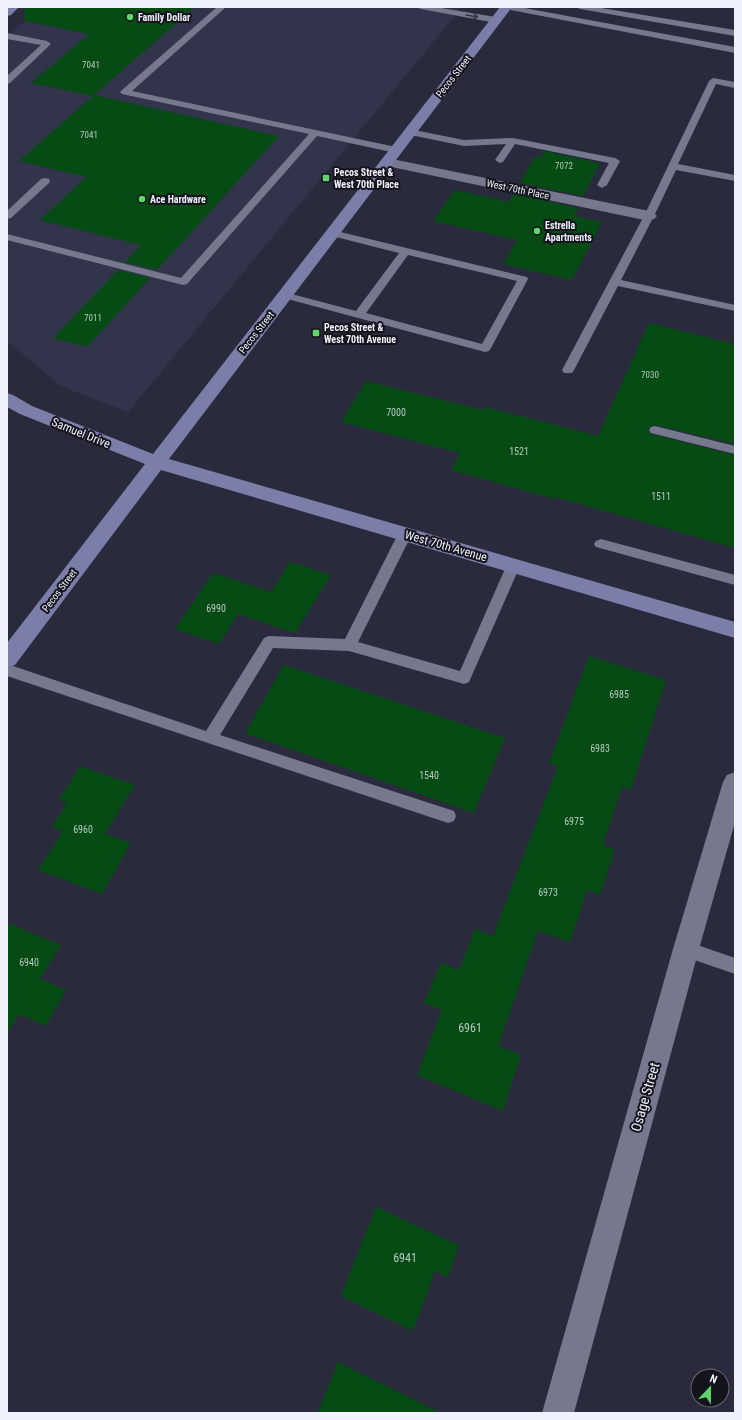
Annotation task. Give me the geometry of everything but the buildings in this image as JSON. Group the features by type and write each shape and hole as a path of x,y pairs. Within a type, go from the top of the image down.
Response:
{"main road":[{"path":"7,12 13,7"},
{"name":"Pecos Street","path":"7,659 501,11"},
{"name":"Samuel Drive","path":"7,399 26,410 157,462"},
{"name":"West 70th Avenue","path":"157,462 735,630"}],"street":[{"name":"West 70th Place","path":"387,162 648,216"},
{"name":"Osage Street","path":"558,1413 686,949 735,782"}],"lane":[{"path":"222,7 125,92 396,150"},
{"path":"421,7 501,11 735,50"},
{"path":"580,7 600,9 735,34"},
{"path":"7,36 46,44 7,81"},
{"path":"568,370 648,216 713,81 735,85"},
{"path":"409,132 464,143 513,141 615,161 602,185"},
{"path":"7,237 182,282 315,133"},
{"path":"500,160 513,141"},
{"path":"672,166 735,178"},
{"path":"7,216 45,181"},
{"path":"284,295 485,348 523,279 332,233"},
{"path":"359,315 405,251"},
{"path":"614,282 735,308"},
{"path":"655,430 735,450"},
{"path":"349,645 405,534"},
{"path":"601,544 735,580"},
{"path":"210,738 270,642 349,645 464,678 513,566"},
{"path":"7,670 448,816"},
{"path":"686,949 735,966"}],"shaded area":[{"path":"42,7 462,7 128,412 61,386 7,341 7,36"}],"place":[{"name":"Family Dollar","path":"130,17"},
{"name":"Pecos Street & West 70th Place","path":"326,178"},
{"name":"Ace Hardware","path":"142,199"},
{"name":"Estrella Apartments","path":"537,231"},
{"name":"Pecos Street & West 70th Avenue","path":"316,333"}]}
